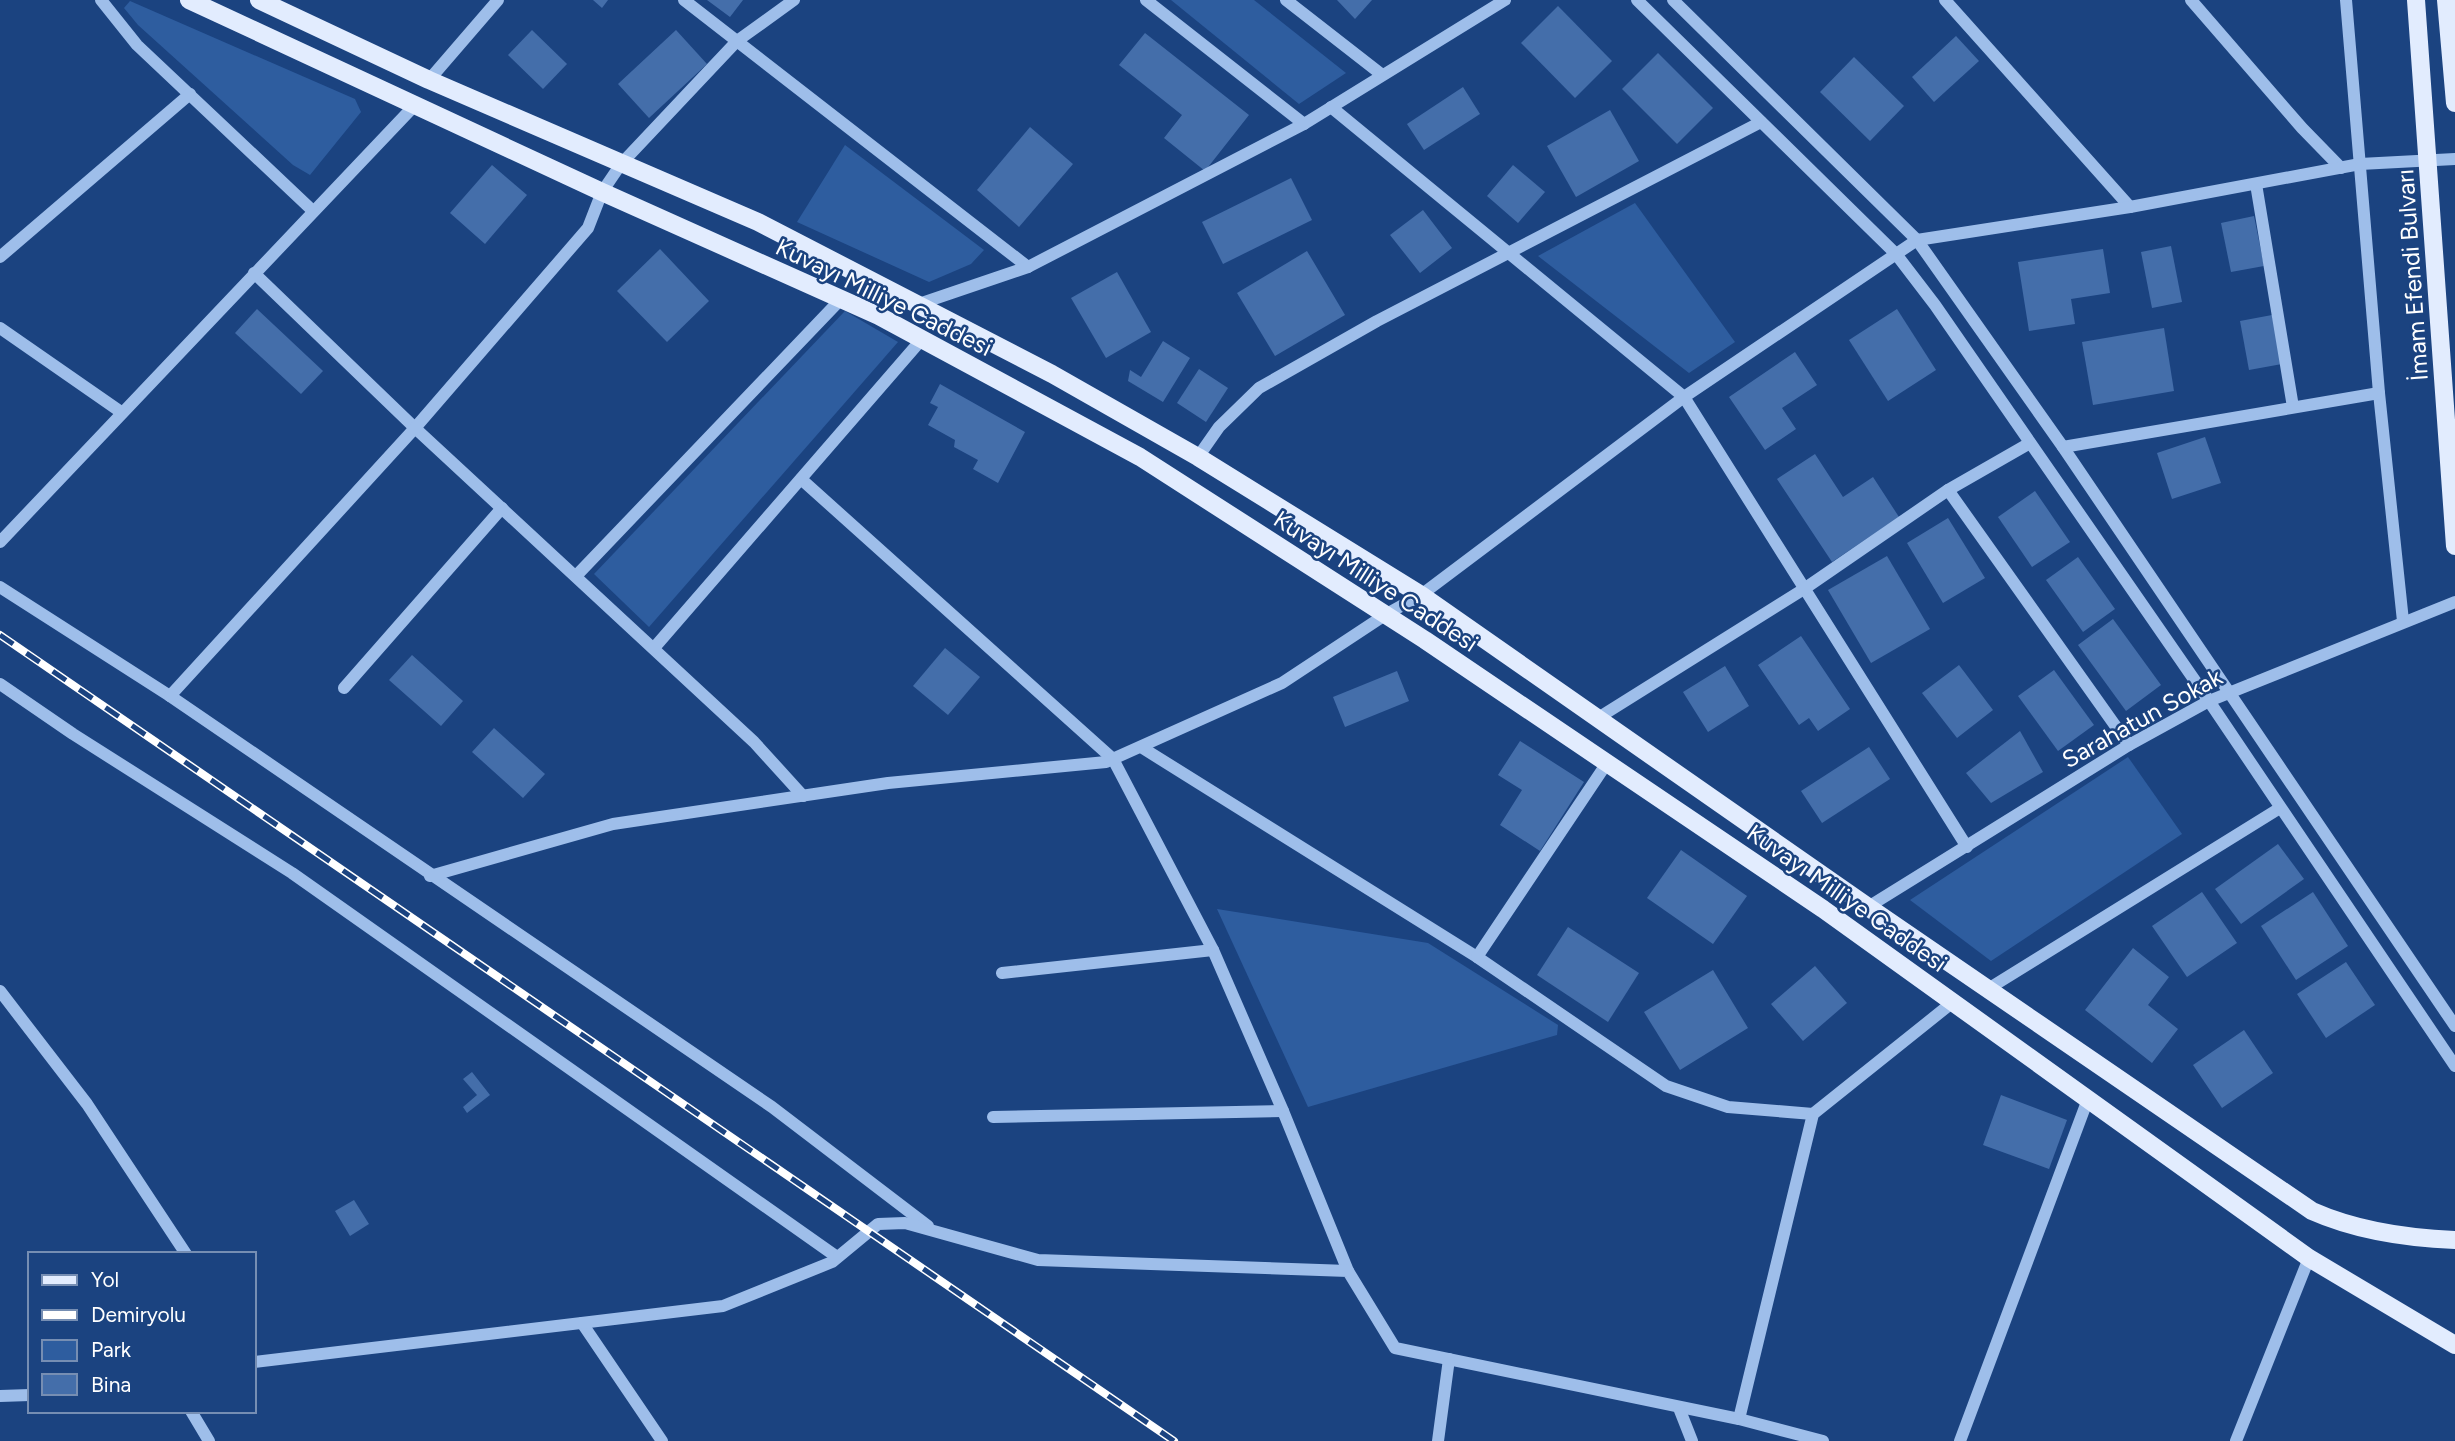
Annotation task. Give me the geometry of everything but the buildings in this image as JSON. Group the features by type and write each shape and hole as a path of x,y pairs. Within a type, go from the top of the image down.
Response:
{"main road":[{"name":"Kuvayı Milliye Caddesi","path":"189,0 602,192 841,299 1140,457 1385,615 1823,909 2309,1258 2455,1345"},
{"name":"Kuvayı Milliye Caddesi","path":"259,0 429,80 758,222 1052,373 1198,457 1421,595 1868,907 2312,1211 2369,1230 2414,1238 2455,1240"},
{"name":"İmam Efendi Bulvarı","path":"2416,0 2455,546"},
{"path":"2446,0 2455,103"}],"street":[{"path":"101,0 136,45 313,211"},
{"path":"429,80 498,0"},
{"path":"684,0 1028,267"},
{"path":"170,696 415,428 588,228 602,192 621,164 737,41 794,0"},
{"path":"1146,0 1304,124"},
{"path":"1286,0 1381,74"},
{"path":"919,304 1028,267 1304,124 1381,74 1505,0"},
{"path":"1637,0 1896,254 1935,305 2209,701 2455,1066"},
{"path":"1673,0 1917,240 2063,447 2455,1026"},
{"path":"1945,0 2130,207"},
{"path":"2191,0 2302,128 2341,168"},
{"path":"2346,0 2379,393 2403,621"},
{"path":"0,257 190,94"},
{"path":"0,542 415,105"},
{"path":"1331,107 1684,397 1967,847"},
{"path":"1198,457 1219,427 1259,388 1377,321 1761,122"},
{"path":"430,876 613,824 803,796 1113,759 1282,683 1385,615 1421,595 1684,397 1917,240 2130,207 2360,164 2455,159"},
{"path":"2256,184 2293,407"},
{"path":"254,273 415,428 754,742 803,796"},
{"path":"576,576 841,299"},
{"path":"0,328 121,412"},
{"path":"654,648 922,340"},
{"path":"2063,447 2379,393"},
{"path":"1598,718 1804,589 1948,490 2031,443"},
{"path":"801,479 1113,759 1213,950 1283,1111 1348,1272 1395,1348 1739,1419 1823,1441"},
{"path":"1948,490 2129,745"},
{"path":"344,688 502,508"},
{"path":"0,587 170,696 772,1107 933,1229"},
{"name":"Sarahatun Sokak","path":"1868,907 2129,745 2209,701 2403,621 2455,603"},
{"path":"0,684 73,734 292,873 837,1257"},
{"path":"1141,747 1477,957 1666,1086 1728,1107 1813,1114"},
{"path":"1477,957 1607,763"},
{"path":"1988,989 2280,808"},
{"path":"1002,973 1213,950"},
{"path":"0,991 87,1104 185,1252"},
{"path":"1739,1419 1813,1114 1953,1002"},
{"path":"1960,1441 2088,1099"},
{"path":"993,1117 1283,1111"},
{"path":"256,1362 723,1306 837,1257 878,1224 905,1223 933,1229 1038,1260 1348,1272"},
{"path":"2236,1441 2309,1258"},
{"path":"582,1323 662,1441"},
{"path":"1438,1441 1449,1359"},
{"path":"0,1396 28,1395"},
{"path":"1679,1408 1692,1441"},
{"path":"192,1413 209,1441"}],"green space":[{"path":"1171,0 1254,0 1346,73 1299,104"},
{"path":"130,1 355,99 361,112 310,175 293,165 138,25 124,8"},
{"path":"845,145 984,250 971,264 929,282 797,222"},
{"path":"1635,203 1735,342 1689,373 1538,256"},
{"path":"845,311 898,342 649,627 594,574"},
{"path":"2128,757 2182,834 1991,961 1910,900"},
{"path":"1217,909 1428,943 1558,1025 1557,1035 1308,1107"}],"railway":[{"path":"0,635 1174,1441"}]}
